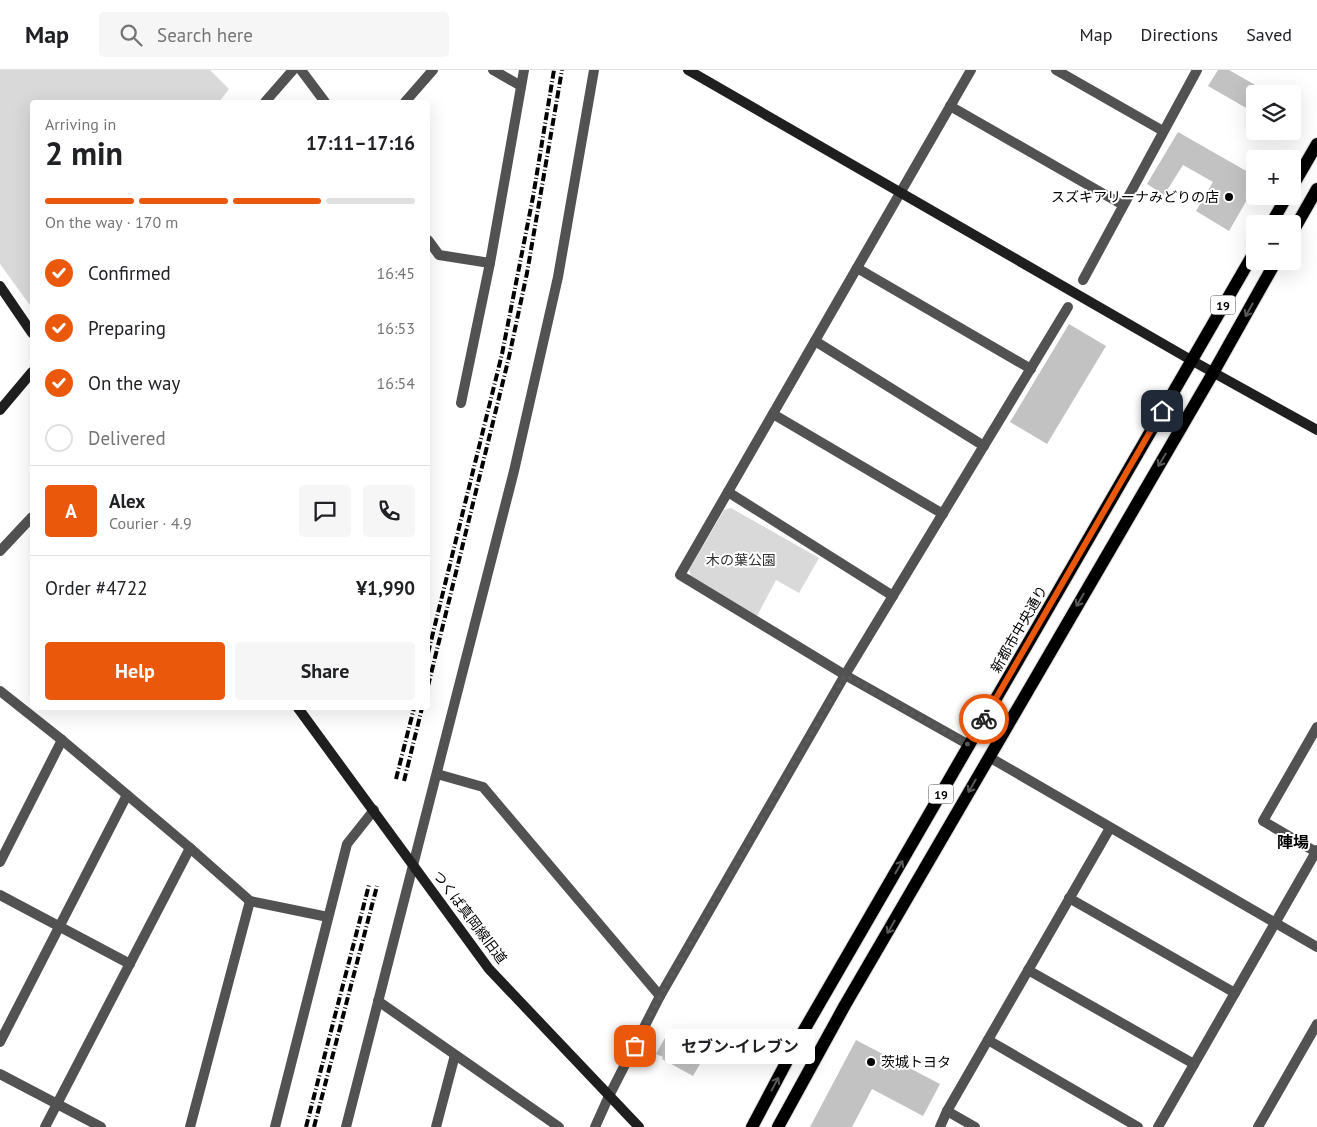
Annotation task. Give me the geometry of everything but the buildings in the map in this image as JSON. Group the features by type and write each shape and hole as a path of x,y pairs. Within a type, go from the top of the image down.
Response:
{"main road":[{"path":"1301,172 1317,144"},
{"path":"1301,217 1317,189"},
{"name":"新都市中央通り","path":"752,1127 796,1044 1246,266"},
{"name":"19","path":"778,1127 845,1005 1213,373 1271,270"}],"street":[{"path":"267,100 293,70"},
{"path":"301,70 324,100"},
{"path":"407,100 433,70"},
{"path":"493,70 521,86"},
{"path":"461,404 490,263 524,70"},
{"path":"346,1127 514,471 538,369 558,277 594,70"},
{"path":"688,70 1213,373 1317,430"},
{"path":"969,745 845,675 680,575 971,70"},
{"path":"1056,70 1163,131"},
{"path":"1083,280 1197,70"},
{"path":"950,106 1123,206"},
{"path":"430,243 439,255 490,263"},
{"path":"857,268 1030,369"},
{"path":"0,286 30,330"},
{"path":"595,1127 660,996 845,675 1068,307"},
{"path":"815,341 984,446"},
{"path":"0,410 30,374"},
{"path":"773,414 943,514"},
{"path":"728,492 893,596"},
{"path":"0,551 30,519"},
{"path":"1,693 62,740 250,901 328,917"},
{"name":"つくば真岡線旧道","path":"299,710 489,969 638,1127"},
{"path":"1158,1127 1316,851 1263,821 1317,727"},
{"path":"0,862 62,740"},
{"path":"989,757 1317,947"},
{"path":"437,774 483,787 660,996"},
{"path":"0,1042 127,795"},
{"path":"275,1127 347,844 374,810"},
{"path":"940,1127 947,1111 1110,828"},
{"path":"46,1127 190,848"},
{"path":"0,895 130,964"},
{"path":"1069,898 1235,993"},
{"path":"190,1127 250,901"},
{"path":"1028,970 1194,1064"},
{"path":"378,1002 559,1127"},
{"path":"1258,1127 1317,1024"},
{"path":"988,1040 1138,1127"},
{"path":"436,1127 455,1056"},
{"path":"0,1074 101,1127"},
{"path":"947,1111 975,1127"}],"green space":[{"path":"0,70 210,70 229,89 221,100 30,100 30,305 0,264"},
{"name":"木の葉公園","path":"731,508 819,558 799,593 776,580 757,616 691,577 689,570 724,510"}],"railway":[{"path":"430,645 502,354 533,197 554,70"},
{"path":"430,678 509,357 527,273 562,70"},
{"path":"396,779 413,710"},
{"path":"404,781 422,710"},
{"path":"306,1127 369,885"},
{"path":"314,1127 377,886"}],"way so far":[{"path":"635,1046 660,996 845,675 969,745 984,719"}],"place":[{"name":"スズキアリーナみどりの店","path":"1229,197"},
{"name":"セブン-イレブン","path":"635,1046"},
{"name":"茨城トヨタ","path":"871,1062"}],"district":[{"name":"陣場","path":"1293,842"}],"route":[{"path":"984,719 1162,411"}]}
